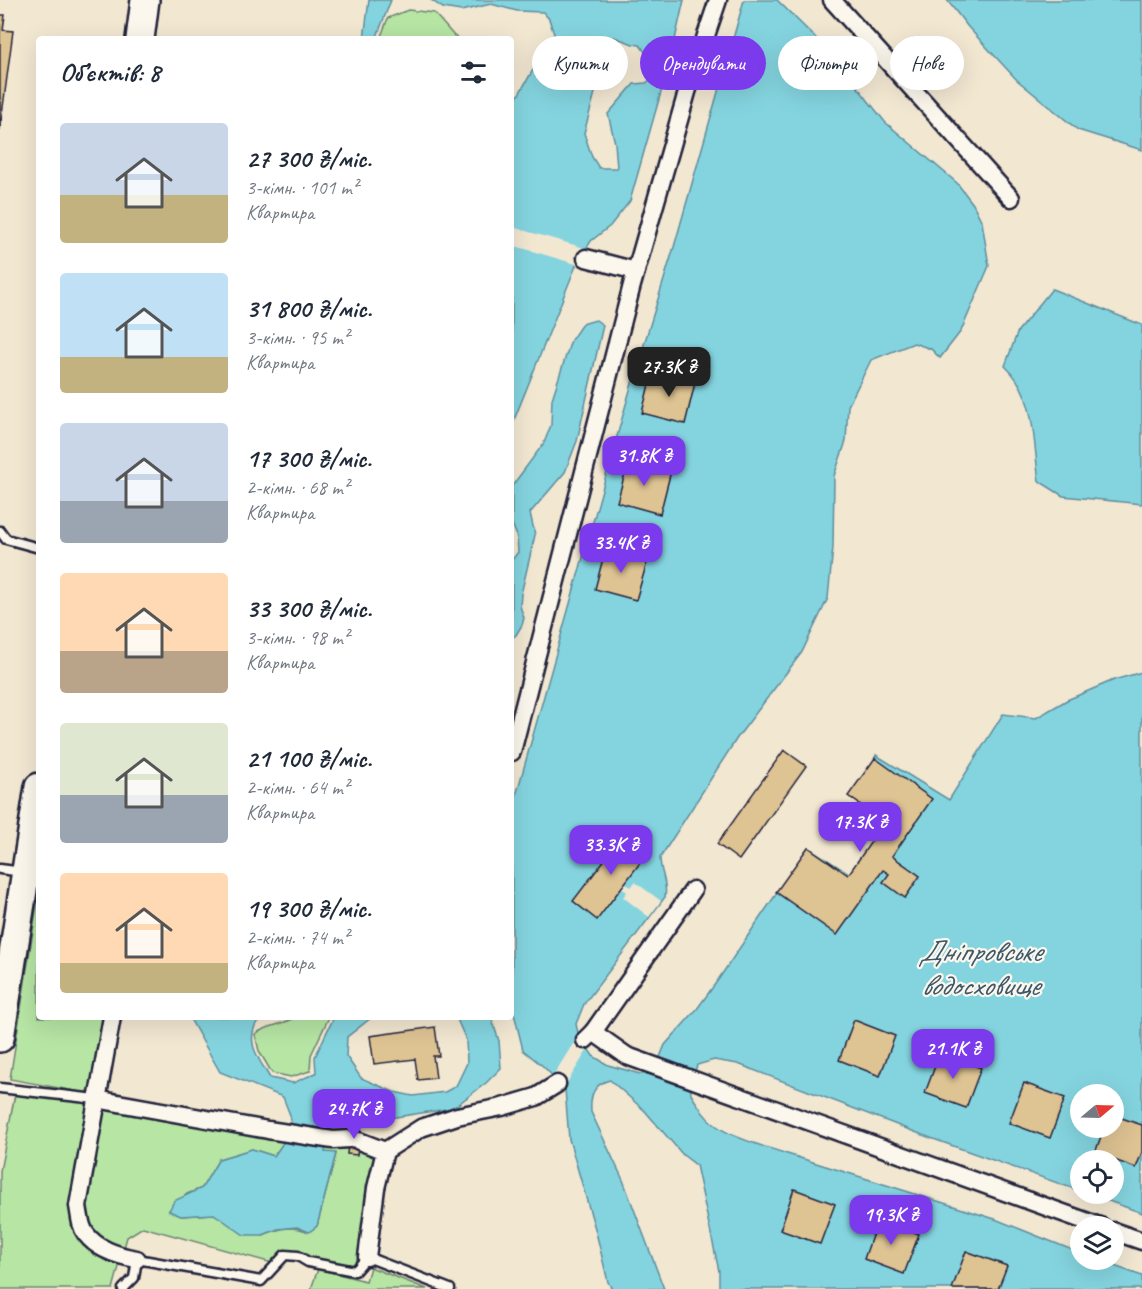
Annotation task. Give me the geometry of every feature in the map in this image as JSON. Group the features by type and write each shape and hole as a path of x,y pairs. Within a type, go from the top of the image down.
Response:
{"main road":[{"path":"140,36 145,0"},
{"path":"0,1038 13,871 36,797"}],"street":[{"path":"514,744 636,271 683,103 718,0"},
{"path":"832,0 1011,198"},
{"path":"586,258 636,271"},
{"path":"693,890 589,1036 627,1056 696,1082 1071,1216"},
{"path":"111,1020 78,1206 81,1222 87,1235 108,1251 137,1259"},
{"path":"367,1257 376,1188 385,1151 421,1128 457,1116 536,1097 557,1084"},
{"path":"96,1100 268,1131 347,1140 385,1151"},
{"path":"1124,1235 1142,1241"}],"lane":[{"path":"0,531 6,538 36,547"},
{"path":"0,1088 96,1100"},
{"path":"123,1289 134,1278 137,1259 261,1281 285,1255 298,1256 308,1262 355,1271 367,1257 450,1289"}],"green space":[{"path":"408,10 434,13 454,36 381,36 388,18"},
{"path":"36,911 36,1020 104,1020 94,1079 86,1093 10,1079"},
{"path":"290,1020 328,1020 311,1055 310,1071 291,1077 272,1073 259,1051 255,1034"},
{"path":"16,1089 290,1134 274,1156 252,1149 219,1159 202,1188 187,1194 169,1210 181,1216 214,1214 263,1235 286,1228 309,1232 317,1226 336,1154 325,1152 327,1139 385,1151 367,1257 355,1271 298,1256 272,1263 143,1227 127,1237 113,1289 0,1289 0,1171"},
{"path":"370,1267 427,1289 311,1289 318,1269 366,1281"}],"water":[{"path":"369,0 391,0 377,36 364,36"},
{"path":"431,0 684,0 676,36 640,36 640,45 628,42 628,36 553,36 549,19 543,12 517,11 491,4 461,11 443,8"},
{"name":"Дніпровське водосховище","path":"744,0 777,0 814,36 778,36 778,90 860,90 885,122 957,183 973,204 982,222 989,266 961,331 940,358 931,349 914,343 871,360 848,406 846,441 834,476 833,547 828,598 802,652 737,738 660,858 665,897 584,1004 576,1024 578,1033 593,1056 608,1065 640,1074 653,1074 665,1045 697,1009 718,980 808,847 849,874 885,822 876,755 949,800 1003,714 1036,718 1067,700 1114,680 1142,672 1142,1213 1117,1204 1124,1204 1124,1150 1070,1150 1070,1187 928,1137 738,1064 714,1060 697,1065 691,1082 691,1090 704,1114 718,1127 736,1137 995,1219 1070,1249 1070,1270 1124,1269 1142,1276 1142,1289 719,1289 719,1271 696,1165 683,1155 645,1111 610,1080 596,1088 591,1101 591,1112 623,1180 664,1289 612,1289 608,1282 569,1139 565,1089 544,1067 523,1050 514,1013 514,803 630,390 718,90 766,90 766,36 734,36"},
{"path":"947,0 1142,0 1142,150 1078,130 1017,80 968,27"},
{"path":"532,72 532,90 596,90 584,133 592,157 599,168 617,168 615,143 608,114 634,84 640,84 640,90 662,90 630,201 610,226 591,241 577,263 514,420 514,103"},
{"path":"1052,289 1142,325 1142,504 1063,496 1039,481 1028,404 1023,390 1005,366 1018,331"},
{"path":"596,320 603,325 577,441 565,472 530,513 535,535 521,594 520,606 524,618 514,636 514,557 518,552 514,529 514,483 544,443 551,425 552,399 571,340 582,324"},
{"path":"191,1020 268,1020 257,1022 252,1037 255,1051 270,1078 293,1083 316,1073 315,1057 333,1020 368,1020 347,1037 346,1056 361,1078 394,1092 413,1096 445,1092 456,1086 467,1063 466,1040 457,1020 492,1020 499,1041 501,1068 486,1083 453,1108 396,1117 335,1122 330,1129 325,1152 336,1153 317,1226 309,1232 297,1227 278,1229 263,1235 244,1235 214,1214 181,1216 169,1211 174,1201 202,1188 219,1159 252,1149 274,1156 292,1130 290,1115 283,1097 220,1072"}],"pier":[{"path":"514,228 588,249 579,265 514,246"},
{"path":"635,882 661,901 649,917 623,897 627,892 622,888 625,883 631,887"},
{"path":"578,1036 590,1046 563,1089 551,1079"}],"building":[{"path":"0,15 5,15 3,30 13,31 0,130"},
{"path":"652,372 695,383 685,424 642,413"},
{"path":"629,459 671,471 660,514 617,502"},
{"path":"606,547 648,559 636,600 595,589"},
{"path":"784,750 806,766 739,860 717,844"},
{"path":"875,758 932,799 892,856 920,876 905,898 883,882 889,874 883,870 837,935 776,892 808,847 848,875 885,822 848,796"},
{"path":"625,833 649,851 597,920 573,901"},
{"path":"854,1020 895,1036 880,1076 839,1060"},
{"path":"435,1027 439,1056 433,1056 436,1078 418,1080 415,1059 374,1064 370,1036"},
{"path":"940,1053 981,1068 966,1108 925,1093"},
{"path":"1024,1083 1065,1098 1050,1138 1009,1123"},
{"path":"1124,1119 1142,1125 1142,1152 1136,1168 1124,1164 1124,1150 1096,1150 1100,1138 1124,1138"},
{"path":"350,1125 361,1126 357,1155 347,1154"},
{"path":"794,1189 835,1204 820,1244 780,1230"},
{"path":"878,1219 919,1234 904,1274 864,1259"},
{"path":"966,1251 1007,1266 998,1289 952,1289"}]}
